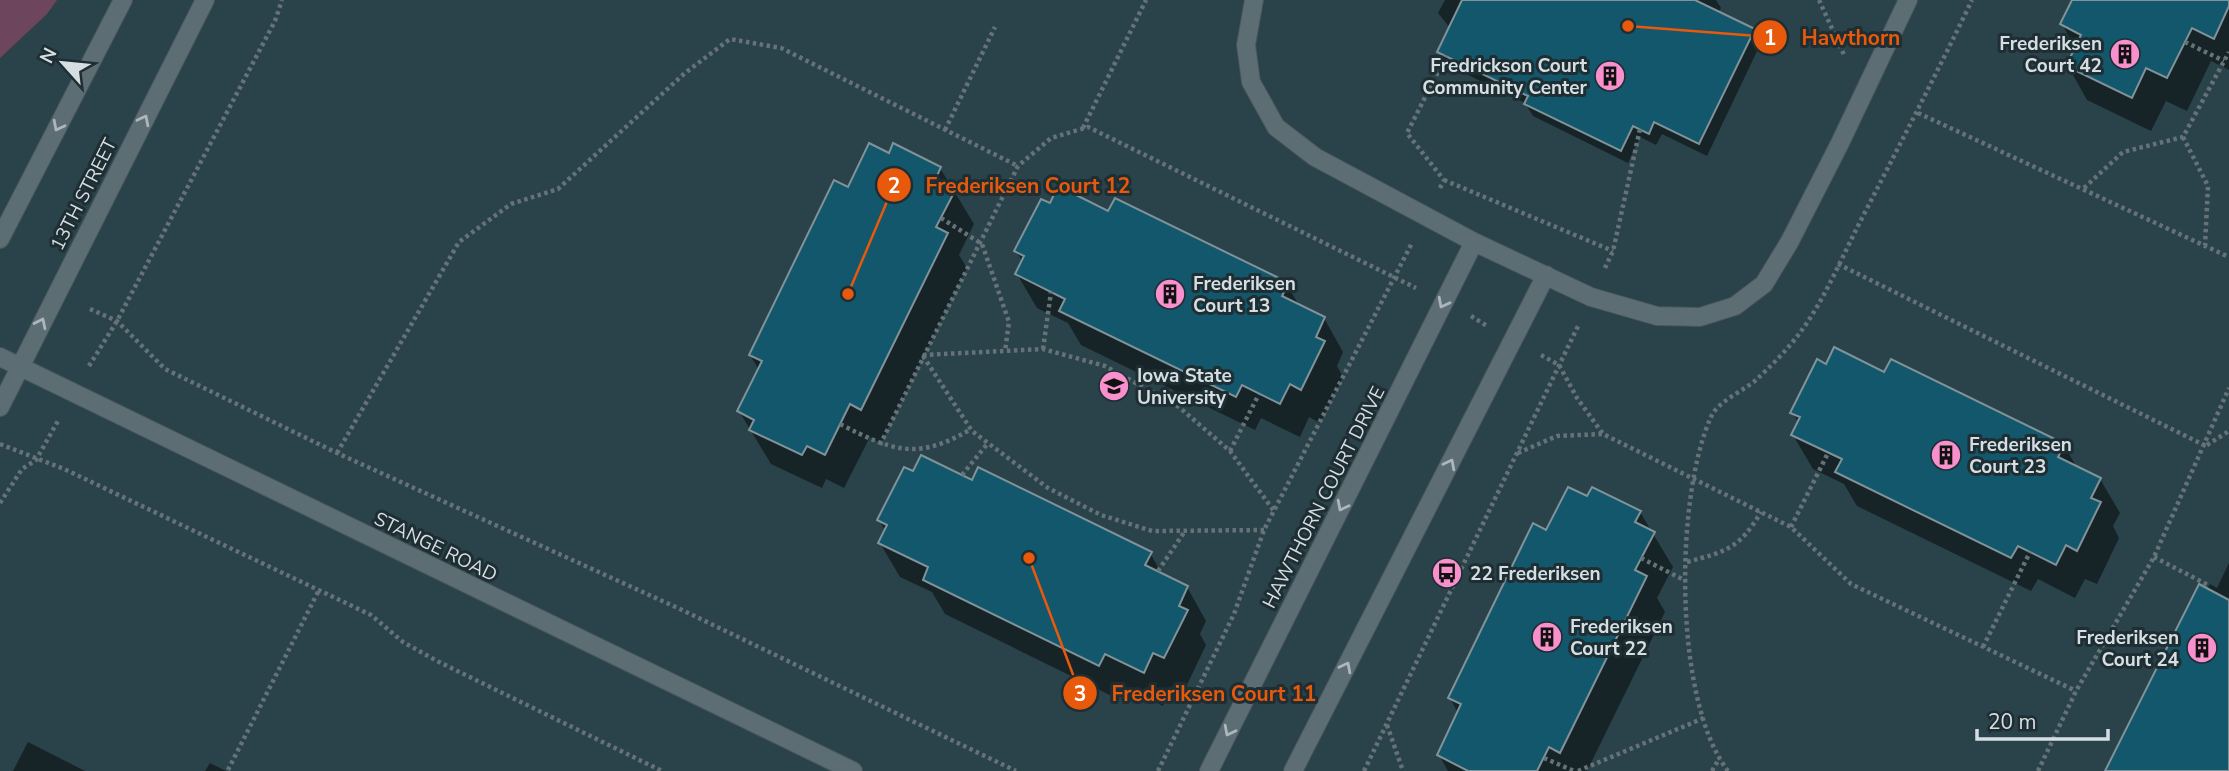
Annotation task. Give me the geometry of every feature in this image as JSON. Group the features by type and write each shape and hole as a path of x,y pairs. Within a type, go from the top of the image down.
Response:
{"street":[{"path":"0,239 123,0"},
{"name":"13TH STREET","path":"0,407 205,0"},
{"path":"1254,0 1247,45 1251,82 1276,127 1314,157 1474,242 1591,297 1657,316 1700,317 1735,306 1764,284 1790,241 1908,0"},
{"name":"HAWTHORN COURT DRIVE","path":"1209,771 1474,242"},
{"path":"1293,771 1546,275"},
{"name":"STANGE ROAD","path":"0,357 853,771"}],"path":[{"path":"103,342 117,321 275,21 282,0"},
{"path":"1083,129 1146,0"},
{"path":"1819,0 1849,65 1871,80"},
{"path":"1728,771 1718,759 1704,718 1689,659 1684,622 1693,476 1712,414 1756,380 1799,334 1917,113 1972,0"},
{"path":"945,130 995,27"},
{"path":"337,453 459,242 510,204 558,189 685,73 730,39 781,48 1018,166"},
{"path":"2185,42 2224,61"},
{"path":"2084,188 2123,152 2183,136 2229,52"},
{"path":"1446,56 1407,133 1444,180 1613,251"},
{"path":"1917,113 2229,257"},
{"path":"880,445 922,355 982,244 1018,166 1051,138 1088,127 1444,302 1559,365 1577,398 1603,434"},
{"path":"1364,771 1613,251 1640,129"},
{"path":"2183,136 2208,186 2205,246"},
{"path":"1157,771 1238,604 1264,530 1444,180"},
{"path":"941,218 982,244 1009,322 1005,351"},
{"path":"1838,264 2206,446"},
{"path":"1043,349 1051,292"},
{"path":"90,309 117,321 165,369 337,453 680,609 1016,771"},
{"path":"922,355 1043,349 1115,372 1179,407 1230,451 1274,511"},
{"path":"922,355 971,429 1048,488 1101,515 1152,531 1264,530"},
{"path":"2038,771 2076,691 2154,557 2206,446 2229,388"},
{"path":"1230,451 1259,394"},
{"path":"840,424 880,445 906,450 944,445 971,429"},
{"path":"2206,446 2229,431"},
{"path":"1517,454 1557,436 1603,434 1693,476 1791,527 1851,584 2076,691"},
{"path":"962,475 988,443"},
{"path":"0,444 64,469 371,615 403,642 437,661 662,771"},
{"path":"0,503 22,469 36,460 44,445"},
{"path":"1791,527 1828,453"},
{"path":"1687,562 1721,553 1746,538 1761,512"},
{"path":"1158,571 1185,531"},
{"path":"1983,647 2030,552"},
{"path":"2154,557 2208,585"},
{"path":"1641,558 1686,581"},
{"path":"228,770 319,590"},
{"path":"1544,758 1576,771 1704,718"},
{"path":"1386,724 1403,771"},
{"path":"1712,771 1718,759"}],"shaded area":[{"name":"Iowa State University","path":"0,0 2229,0 2229,771 0,771"},
{"path":"0,0 57,0 47,14 0,58"}],"building":[{"name":"Fredrickson Court Community Center","path":"1462,0 1695,0 1755,29 1699,144 1654,122 1649,134 1633,126 1621,151 1524,104 1528,96 1437,52"},
{"name":"Frederiksen Court 42","path":"2072,0 2229,0 2229,6 2214,39 2192,28 2167,78 2146,68 2132,98 2066,66 2081,35 2060,24"},
{"path":"869,143 889,153 893,143 941,167 936,178 956,189 936,227 948,233 861,410 850,404 825,455 807,446 802,455 749,430 754,420 737,411 762,361 749,355 834,180 848,187"},
{"name":"Frederiksen Court 13","path":"1058,186 1108,211 1115,198 1289,283 1282,296 1325,317 1316,337 1325,341 1301,390 1290,384 1280,404 1242,385 1236,397 1059,311 1065,299 1015,274 1024,256 1014,251 1041,199 1050,203"},
{"name":"Frederiksen Court 23","path":"1834,347 1884,372 1891,359 2065,444 2058,457 2101,478 2091,498 2101,502 2077,551 2066,545 2056,565 2018,546 2011,558 1835,472 1842,459 1791,435 1800,417 1790,413 1817,359 1826,364"},
{"path":"921,455 972,480 978,467 1152,552 1145,565 1188,586 1179,606 1188,610 1164,658 1153,653 1144,673 1105,654 1099,666 923,580 928,567 878,543 887,525 877,520 904,467 913,471"},
{"name":"Frederiksen Court 22","path":"1568,487 1587,496 1592,487 1641,511 1635,522 1655,532 1635,570 1647,576 1560,753 1549,747 1537,771 1468,771 1437,755 1461,704 1448,698 1533,523 1546,530"},
{"name":"Frederiksen Court 24","path":"2199,584 2229,600 2229,771 2105,771"}],"place":[{"name":"Hawthorn","path":"1628,26"},
{"name":"Frederiksen Court 42","path":"2125,54"},
{"name":"Fredrickson Court Community Center","path":"1610,76"},
{"name":"Frederiksen Court 12","path":"848,294"},
{"name":"Frederiksen Court 13","path":"1170,294"},
{"name":"Iowa State University","path":"1114,386"},
{"name":"Frederiksen Court 23","path":"1946,455"},
{"name":"Frederiksen Court 11","path":"1029,558"},
{"name":"22 Frederiksen","path":"1447,573"},
{"name":"Frederiksen Court 22","path":"1547,637"},
{"name":"Frederiksen Court 24","path":"2202,648"}]}
